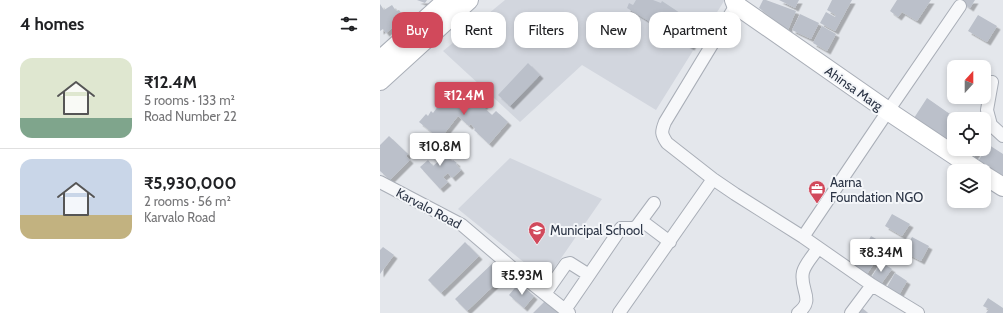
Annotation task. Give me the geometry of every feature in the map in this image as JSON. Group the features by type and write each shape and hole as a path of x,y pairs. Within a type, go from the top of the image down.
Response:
{"street":[{"path":"380,60 447,0"},
{"path":"380,81 469,0"},
{"path":"736,2 662,128 662,133 667,143 735,194 803,237 872,285 918,313"},
{"name":"Ahinsa Marg","path":"736,2 888,111 968,164"},
{"path":"803,237 960,6"},
{"path":"992,82 987,110 991,125 1003,136"},
{"path":"619,313 713,179"},
{"path":"991,180 1003,188"},
{"name":"Karvalo Road","path":"380,182 462,225 567,312"},
{"path":"567,312 589,275 621,228 633,228 637,226 654,203"},
{"path":"642,221 670,242"},
{"path":"798,313 806,304 807,297 803,285 803,274 805,267 818,248"},
{"path":"545,294 566,264 570,263 589,275"},
{"path":"851,313 872,285"}],"shaded area":[{"path":"505,0 724,0 717,12 649,12 649,48 695,48 656,110 582,65 520,122 443,51 451,44 451,48 506,48 506,12 490,12"},
{"name":"Municipal School","path":"510,158 602,199 546,280 458,209"}],"building":[{"path":"417,0 427,0 425,3"},
{"path":"636,0 653,0 661,3 662,1 678,12 649,12 649,21 641,17 641,12 634,12 627,8 629,3 633,5"},
{"path":"763,0 796,11 788,30 759,8"},
{"path":"779,0 799,0 795,8"},
{"path":"832,0 852,0 835,31 820,23 826,12 835,17 836,15 827,10"},
{"path":"897,0 931,0 917,21 902,12 898,17 890,11"},
{"path":"959,0 975,0 970,8"},
{"path":"380,4 384,10 392,5 396,11 399,10 400,12 392,12 392,28 386,33 383,29 380,31"},
{"path":"800,14 819,23 811,39 792,30"},
{"path":"978,15 997,26 987,42 968,31"},
{"path":"822,26 836,34 827,51 813,43"},
{"path":"528,63 540,75 510,106 498,95"},
{"path":"448,87 466,101 474,92 486,103 483,107 492,115 496,111 508,122 489,144 474,130 475,129 471,124 469,126 458,116 440,139 419,122 426,114 428,116 431,111 433,113 439,105 437,103 440,100 438,99"},
{"path":"927,98 947,112 947,140 914,118"},
{"path":"389,136 408,154 406,156 410,160 390,180 380,171 380,145"},
{"path":"434,146 436,148 439,146 442,150 443,149 452,161 453,160 457,163 456,164 461,170 452,178 448,173 443,177 448,182 440,189 420,167 428,160 433,166 441,159 437,156 435,158 430,154 432,152 430,150"},
{"path":"991,146 1003,154 1003,177 991,169 991,164 983,164 978,161 981,156 991,156"},
{"path":"892,214 910,224 902,236 885,226"},
{"path":"871,236 883,243 877,255 864,249"},
{"path":"912,237 929,246 921,261 904,252"},
{"path":"465,242 479,256 441,293 428,280"},
{"path":"383,247 394,255 380,274 380,250"},
{"path":"866,251 877,259 867,274 855,266"},
{"path":"495,261 507,273 467,311 455,299"},
{"path":"881,262 892,269 881,284 871,278"},
{"path":"895,273 907,281 899,295 887,287"},
{"path":"519,283 534,296 524,308 509,295"},
{"path":"988,298 1003,308 1003,313 986,313 989,309 983,306"},
{"path":"547,299 560,313 533,313"},
{"path":"861,307 868,313 856,313"}],"place":[{"name":"Aarna Foundation NGO","path":"817,204"},
{"name":"Municipal School","path":"537,245"}]}
